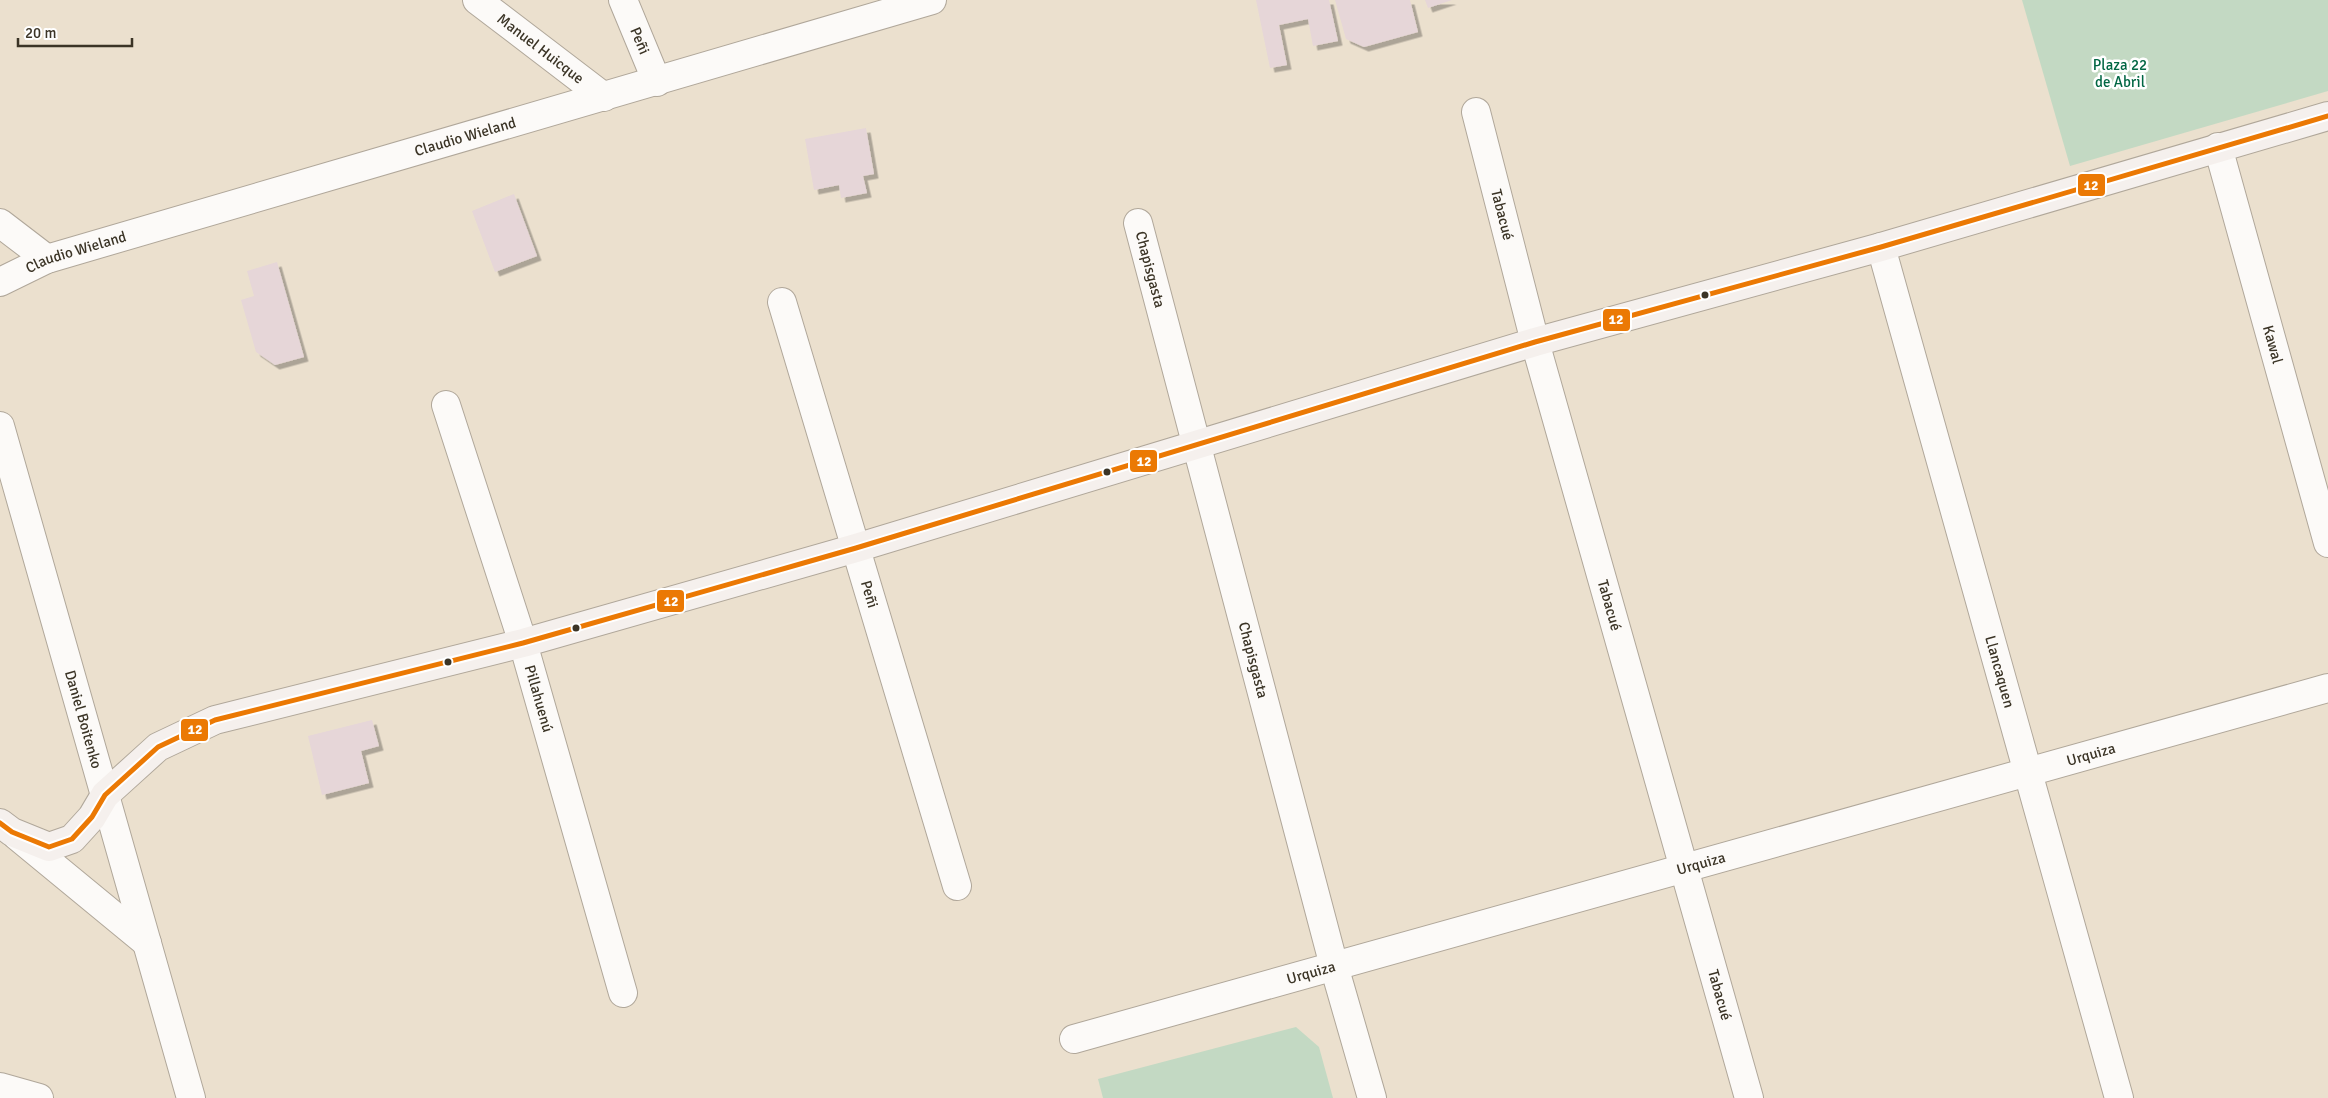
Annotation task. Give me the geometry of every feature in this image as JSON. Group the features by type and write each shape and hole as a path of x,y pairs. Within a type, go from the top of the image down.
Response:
{"main road":[{"path":"6,827 49,847 72,839 92,817 105,795 158,747 215,720 523,643 856,548 1196,443 1535,342 1881,247 2328,116"}],"street":[{"name":"Manuel Huicque","path":"477,0 604,97"},
{"name":"Peñi","path":"623,0 657,82"},
{"name":"Claudio Wieland","path":"0,282 47,259 932,0"},
{"name":"Tabacué","path":"1476,112 1535,342 1749,1098"},
{"name":"Kawal","path":"2218,147 2328,543"},
{"path":"0,223 47,259"},
{"name":"Chapisgasta","path":"1138,223 1334,966 1372,1098"},
{"name":"Llancaquen","path":"1881,247 2119,1098"},
{"name":"Peñi","path":"782,302 956,886"},
{"name":"Pillahuenú","path":"446,405 523,643 623,993"},
{"name":"Daniel Boitenko","path":"0,426 191,1098"},
{"name":"Urquiza","path":"1074,1039 2328,688"},
{"path":"6,827 147,943"},
{"path":"0,1088 39,1098"}],"green space":[{"name":"Plaza 22 de Abril","path":"2022,0 2328,0 2328,91 2070,166"},
{"path":"1296,1027 1319,1047 1333,1098 1103,1098 1098,1079"}],"building":[{"path":"1256,0 1329,0 1338,41 1313,46 1308,19 1279,25 1287,65 1270,68"},
{"path":"1335,0 1410,0 1418,32 1364,47 1346,39"},
{"path":"1425,0 1452,0 1428,8"},
{"path":"866,128 874,174 863,176 867,193 841,198 839,185 814,190 805,139"},
{"path":"514,194 537,256 495,272 472,211"},
{"path":"277,262 304,357 275,365 256,352 241,300 254,296 247,271"},
{"path":"372,720 379,746 361,751 369,783 322,795 308,736"}],"transit line":[{"name":"12","path":"0,823 12,832 49,847 72,839 92,817 105,795 158,747 215,720 523,643 856,548 1535,342 1881,247 2328,116"}]}
